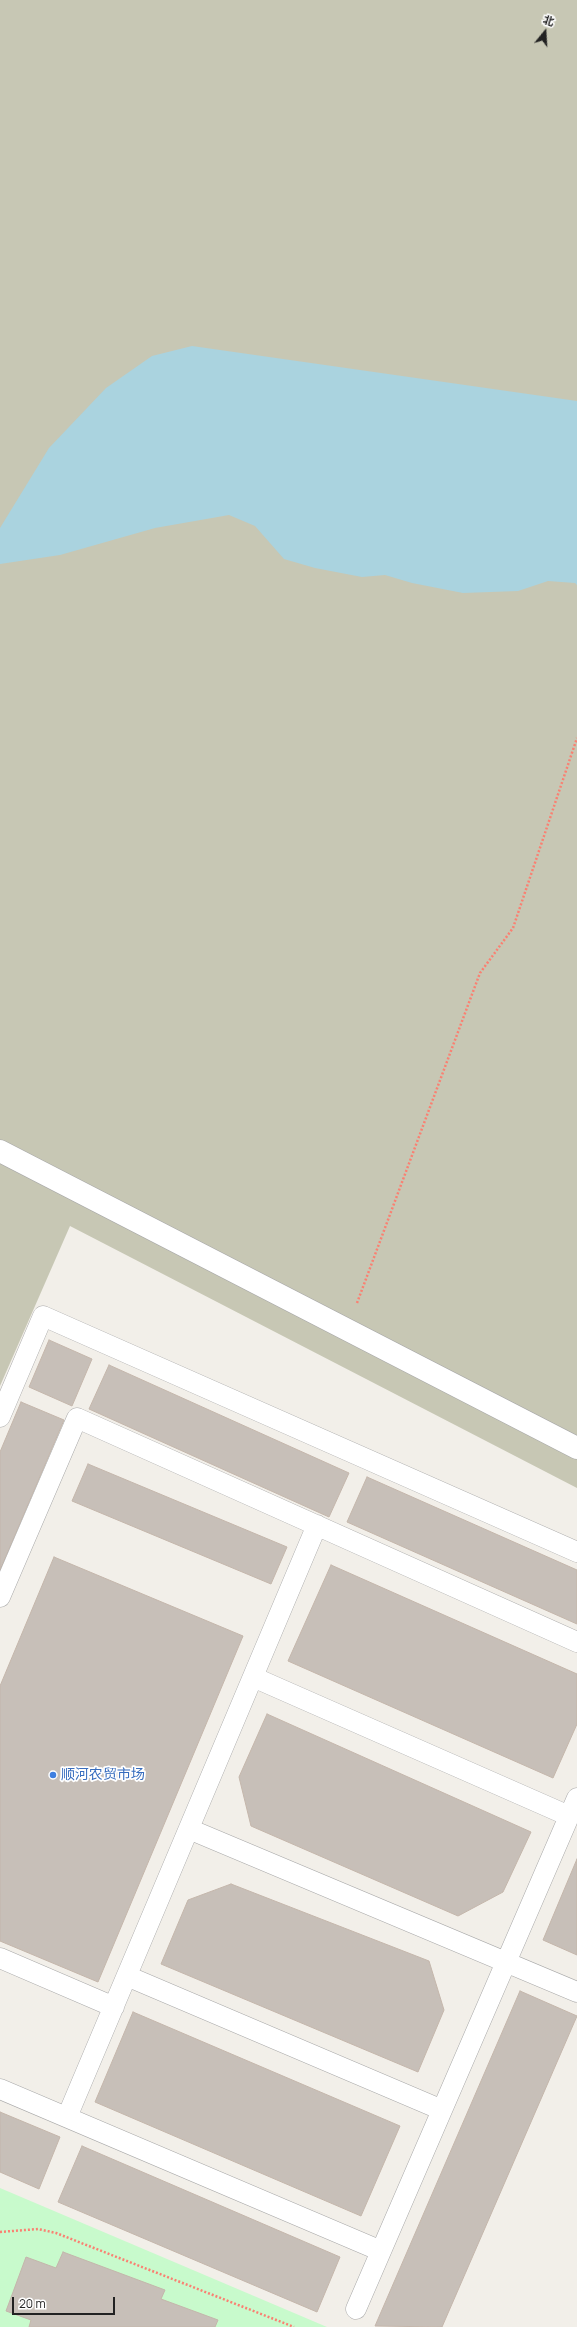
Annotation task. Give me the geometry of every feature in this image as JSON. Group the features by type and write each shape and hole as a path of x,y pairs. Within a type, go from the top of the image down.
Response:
{"street":[{"path":"0,1151 577,1448"}],"lane":[{"path":"0,1417 44,1316 577,1552"},
{"path":"0,1598 77,1418 577,1642"},
{"path":"67,2117 317,1525"},
{"path":"253,1677 573,1807 356,2308"},
{"path":"189,1829 577,1992"},
{"path":"0,1958 114,2007"},
{"path":"127,1976 442,2110"},
{"path":"0,2089 381,2251"}],"path":[{"path":"347,1329 480,973 513,928 577,738"},
{"path":"0,2232 38,2229 56,2233 294,2327"}],"shaded area":[{"path":"0,0 577,0 577,1488 70,1226 0,1386"}],"green space":[{"path":"0,2188 327,2327 0,2327"}],"water":[{"path":"192,346 577,401 577,585 575,583 548,581 518,591 463,593 412,583 385,575 362,577 315,568 284,559 255,526 229,515 155,528 60,555 0,564 0,528 49,448 106,388 152,356"}],"building":[{"path":"49,1340 92,1359 72,1406 29,1387"},
{"path":"109,1365 349,1473 329,1517 89,1409"},
{"path":"21,1402 64,1420 0,1570 0,1452"},
{"path":"88,1464 287,1547 271,1584 72,1501"},
{"path":"367,1477 577,1570 577,1624 347,1522"},
{"path":"54,1557 243,1636 98,1982 0,1941 0,1686"},
{"path":"331,1565 577,1674 577,1724 553,1778 288,1661"},
{"path":"267,1714 531,1832 503,1892 458,1916 251,1826 239,1777"},
{"path":"577,1859 577,1955 543,1940"},
{"path":"231,1884 429,1961 444,2010 418,2072 161,1964 188,1900"},
{"path":"520,1991 577,2016 442,2327 375,2326"},
{"path":"133,2012 400,2126 361,2216 95,2102"},
{"path":"0,2112 60,2137 39,2189 0,2172"},
{"path":"82,2146 340,2257 317,2312 58,2202"},
{"path":"63,2252 165,2290 161,2299 218,2320 215,2327 29,2327 31,2320 6,2311 26,2257 56,2268"}],"place":[{"name":"顺河农贸市场","path":"53,1775"}]}
